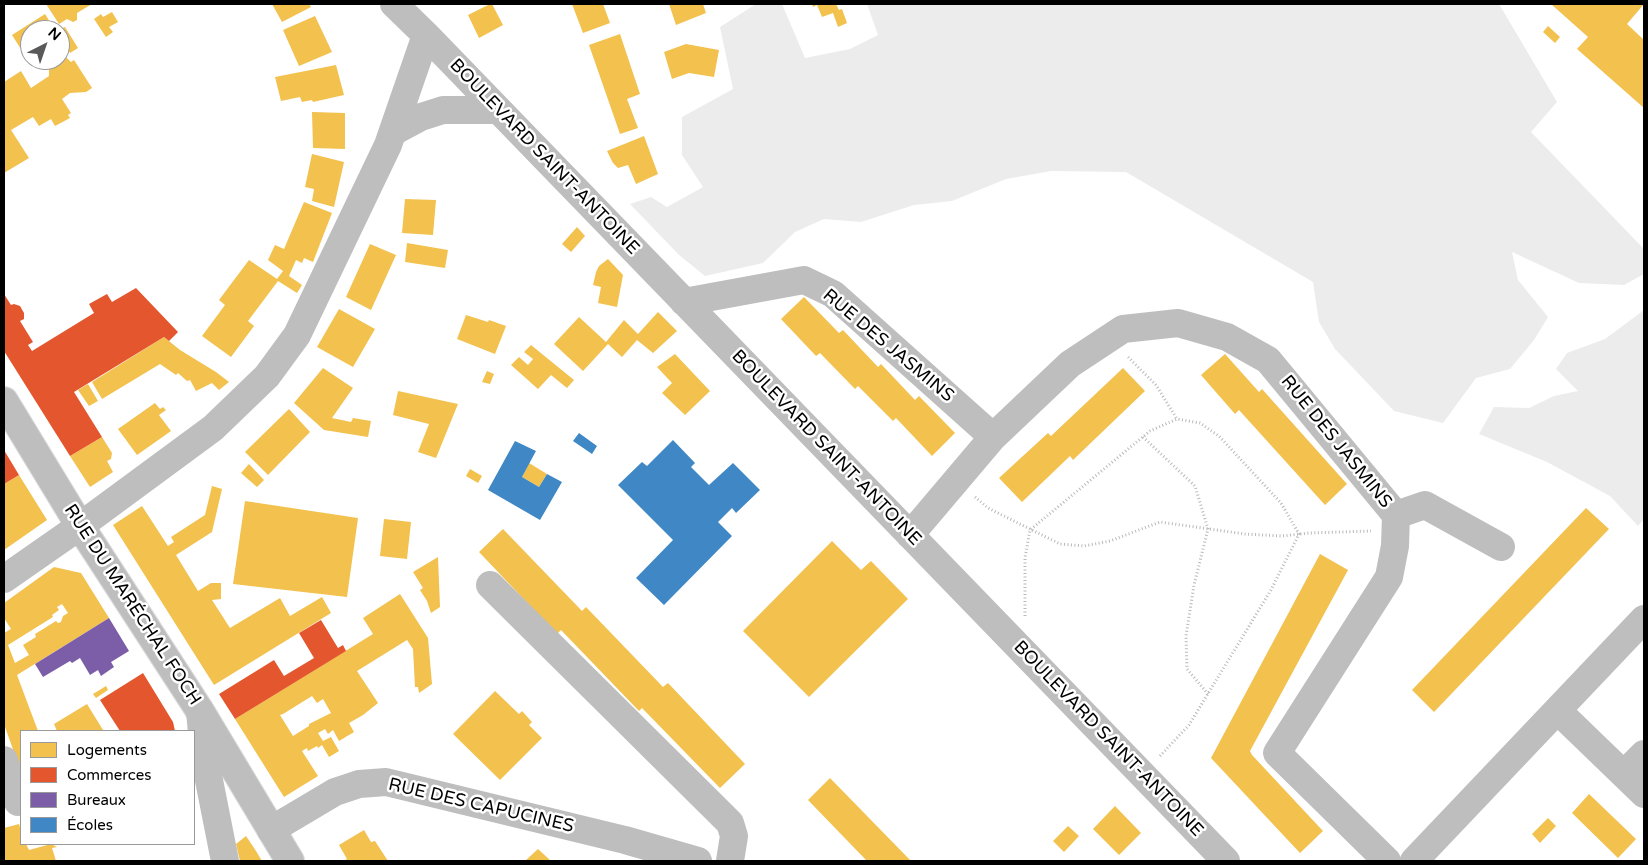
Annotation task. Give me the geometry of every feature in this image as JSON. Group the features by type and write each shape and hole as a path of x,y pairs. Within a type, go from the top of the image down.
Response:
{"street":[{"name":"BOULEVARD SAINT-ANTOINE","path":"394,4 1226,861"},
{"path":"4,578 80,526 213,428 267,376 297,335 388,145 426,35"},
{"path":"393,132 421,117 443,110 498,110"},
{"name":"RUE DES JASMINS","path":"684,302 804,280 833,294 993,437"},
{"name":"RUE DES JASMINS","path":"910,535 993,437 1070,364 1123,329 1178,323 1227,337 1268,360 1396,515 1395,546 1389,576 1277,754 1386,861"},
{"name":"RUE DU MARÉCHAL FOCH","path":"4,401 80,526 200,711 290,861"},
{"path":"1396,515 1425,505 1500,547"},
{"path":"490,585 713,804 730,823 734,836 730,861"},
{"path":"1414,861 1644,619"},
{"path":"200,711 204,755 225,861"},
{"path":"1558,711 1644,794"},
{"path":"1624,774 1644,754"},
{"path":"4,760 18,802"},
{"name":"RUE DES CAPUCINES","path":"271,830 335,792 359,784 386,782 625,840 698,861"}],"path":[{"path":"1109,338 1156,385 1177,419"},
{"path":"1026,619 1025,558 1030,530 1150,431 1177,419 1200,423 1219,436 1281,503 1299,534"},
{"path":"1143,437 1195,486 1208,529 1194,585 1186,636 1187,669 1208,694"},
{"path":"956,481 988,508 1030,530 1060,544 1084,546 1110,541 1160,522 1273,535 1372,531 1396,515"},
{"path":"1143,776 1189,725 1271,590 1299,534"}],"shaded area":[{"path":"756,4 782,4 805,58 850,49 878,35 867,4 1499,4 1557,102 1531,132 1644,249 1644,274 1624,285 1579,283 1512,252 1518,280 1548,317 1534,340 1510,369 1476,378 1443,423 1394,411 1335,349 1319,322 1313,282 1126,172 1051,171 1006,179 952,201 914,205 861,222 824,219 795,232 763,263 705,276 679,255 630,204 651,197 667,207 703,187 682,155 682,117 733,89 720,27"},
{"path":"1644,310 1644,519 1638,526 1610,496 1547,462 1479,434 1494,407 1529,408 1554,396 1578,391 1556,369 1567,353 1605,339"}],"building: Logements":[{"path":"46,4 92,4 77,13 77,20 73,22 67,19 56,20"},
{"path":"272,4 309,4 311,7 282,22"},
{"path":"492,4 503,25 479,38 468,15"},
{"path":"572,4 603,4 610,23 583,33"},
{"path":"669,4 703,4 706,13 676,25"},
{"path":"812,4 836,4 839,10 842,9 847,23 838,27 833,13 822,17 817,5 813,7"},
{"path":"1551,4 1644,4 1627,24 1644,40 1644,108 1577,49 1588,37"},
{"path":"112,12 118,22 109,27 113,32 106,37 94,19 101,14 103,17"},
{"path":"45,14 49,20 36,20"},
{"path":"315,16 332,52 299,66 283,30"},
{"path":"1548,26 1560,37 1555,43 1543,32"},
{"path":"20,30 20,48 12,35"},
{"path":"620,34 640,94 627,99 638,128 620,134 589,45"},
{"path":"70,35 78,48 70,53"},
{"path":"686,44 719,50 714,77 689,73 672,79 664,52"},
{"path":"74,60 92,88 86,92 70,93 62,99 71,113 68,115 70,118 55,126 51,119 39,126 33,117 11,130 29,158 4,173 4,82 21,71 31,88 49,76 49,70 70,70 70,61"},
{"path":"336,65 344,95 313,102 312,100 302,102 300,97 281,101 275,77"},
{"path":"312,112 345,113 345,149 313,148"},
{"path":"644,136 658,174 636,184 628,165 618,168 607,151"},
{"path":"312,154 344,162 334,207 312,201 314,189 305,187"},
{"path":"405,199 436,200 433,235 402,233"},
{"path":"304,202 332,213 313,262 304,258 302,263 296,260 289,276 302,285 297,293 278,281 248,321 254,326 231,357 202,336 225,305 219,300 249,260 277,279 283,271 268,260 275,245 284,249"},
{"path":"577,227 585,236 571,252 562,244"},
{"path":"407,243 448,250 445,268 405,262"},
{"path":"370,244 396,255 371,310 346,297"},
{"path":"608,259 623,275 617,307 598,303 601,287 593,285 599,266"},
{"path":"804,297 839,333 843,330 878,367 881,364 915,400 919,396 955,433 932,456 896,418 893,421 858,386 855,389 820,353 816,356 781,319"},
{"path":"339,309 375,329 353,367 317,347"},
{"path":"658,312 677,331 653,353 637,340 622,357 608,344 583,371 554,344 579,317 606,342 624,320 638,334"},
{"path":"466,315 506,326 495,354 457,339"},
{"path":"164,337 180,350 229,382 219,390 212,383 196,391 190,380 187,381 178,373 176,375 160,364 102,399 92,382"},
{"path":"531,345 574,380 567,388 551,375 538,389 511,365 519,357 528,365 533,359 524,352"},
{"path":"675,354 710,391 685,415 662,393 672,383 657,367"},
{"path":"1225,354 1259,392 1262,389 1347,484 1325,505 1239,410 1235,414 1201,375"},
{"path":"323,368 353,388 332,418 351,422 353,418 371,421 368,437 324,430 294,403"},
{"path":"1123,368 1145,391 1073,460 1070,456 1022,502 999,478 1048,433 1051,436"},
{"path":"487,371 494,374 490,384 482,382"},
{"path":"88,384 98,401 89,406 78,390"},
{"path":"398,391 458,404 436,458 418,452 429,424 393,415"},
{"path":"155,403 160,409 163,407 166,410 159,415 171,431 137,455 118,429"},
{"path":"289,409 310,432 268,475 245,452"},
{"path":"102,437 112,453 111,459 107,461 113,472 90,487 70,456"},
{"path":"529,463 547,474 539,487 522,477"},
{"path":"249,464 264,480 257,487 241,473"},
{"path":"470,469 482,476 478,483 466,476"},
{"path":"19,475 47,520 4,550 4,484"},
{"path":"212,486 222,489 212,532 176,555 198,591 211,583 221,583 221,599 212,600 230,628 280,598 290,616 322,597 331,613 214,685 113,525 142,506 168,546 174,542 171,537 205,515"},
{"path":"245,501 358,518 347,597 233,584"},
{"path":"1586,508 1609,529 1434,712 1412,690"},
{"path":"384,519 411,522 407,559 380,556"},
{"path":"503,529 582,611 586,607 663,687 668,683 745,764 720,788 642,708 639,711 561,630 557,634 479,552"},
{"path":"832,541 861,570 871,561 908,599 809,697 743,631"},
{"path":"1320,554 1348,570 1250,751 1323,831 1300,853 1211,758"},
{"path":"438,557 440,607 431,613 427,601 420,590 423,588 413,572"},
{"path":"54,567 81,573 109,618 17,675 38,730 20,730 20,769 4,724 4,633 11,629 4,618 4,603","holes":["62,604 68,613 63,616 61,622 58,623 56,621 35,634 36,637 23,645 29,655 15,663 8,645 53,617 52,615 59,610 57,607"]},
{"path":"400,594 428,638 432,684 419,693 418,687 415,687 413,649 407,640 357,671 378,703 349,723 354,732 339,741 333,730 328,734 325,729 318,733 323,741 331,737 339,751 329,757 322,745 308,751 307,748 302,751 318,776 284,797 235,719 373,634 363,618","holes":["312,696 317,703 323,699 331,713 309,724 309,726 293,736 280,715"]},
{"path":"106,686 108,690 96,698 93,694"},
{"path":"495,691 519,714 522,711 532,722 529,725 542,738 500,780 453,734"},
{"path":"87,704 103,730 57,730 54,724"},
{"path":"830,778 911,861 866,860 808,800"},
{"path":"1589,794 1636,839 1618,858 1572,813"},
{"path":"1115,806 1141,833 1119,855 1093,829"},
{"path":"1548,818 1556,826 1540,843 1532,834"},
{"path":"19,824 20,845 26,845 29,850 47,845 57,847 52,848 56,861 4,861 4,828"},
{"path":"1068,826 1079,836 1064,852 1053,841"},
{"path":"364,830 371,842 375,841 388,861 343,861 347,859 339,845"},
{"path":"246,836 262,861 240,861 236,844"},
{"path":"538,849 551,861 525,861"}],"building: Commerces":[{"path":"136,288 178,332 169,341 164,337 74,392 102,437 70,456 4,351 4,294 11,305 20,306 24,313 24,319 20,321 33,342 28,345 32,351 94,313 89,304 107,294 112,302"},
{"path":"4,450 19,475 4,484"},
{"path":"321,620 338,648 343,645 346,651 235,719 219,694 274,660 284,676 314,658 299,633"},
{"path":"143,673 173,722 175,730 119,730 100,700"}],"building: Bureaux":[{"path":"109,618 129,651 111,662 114,667 101,676 98,670 90,675 80,658 72,663 70,661 43,677 35,664"}],"building: Écoles":[{"path":"579,433 597,446 592,454 573,441"},
{"path":"673,440 695,463 691,467 709,485 733,463 760,490 736,513 732,508 718,522 732,536 664,605 636,578 673,540 618,485 642,462 647,466"},
{"path":"515,441 536,451 522,477 539,487 547,474 562,482 540,520 488,490"}]}
